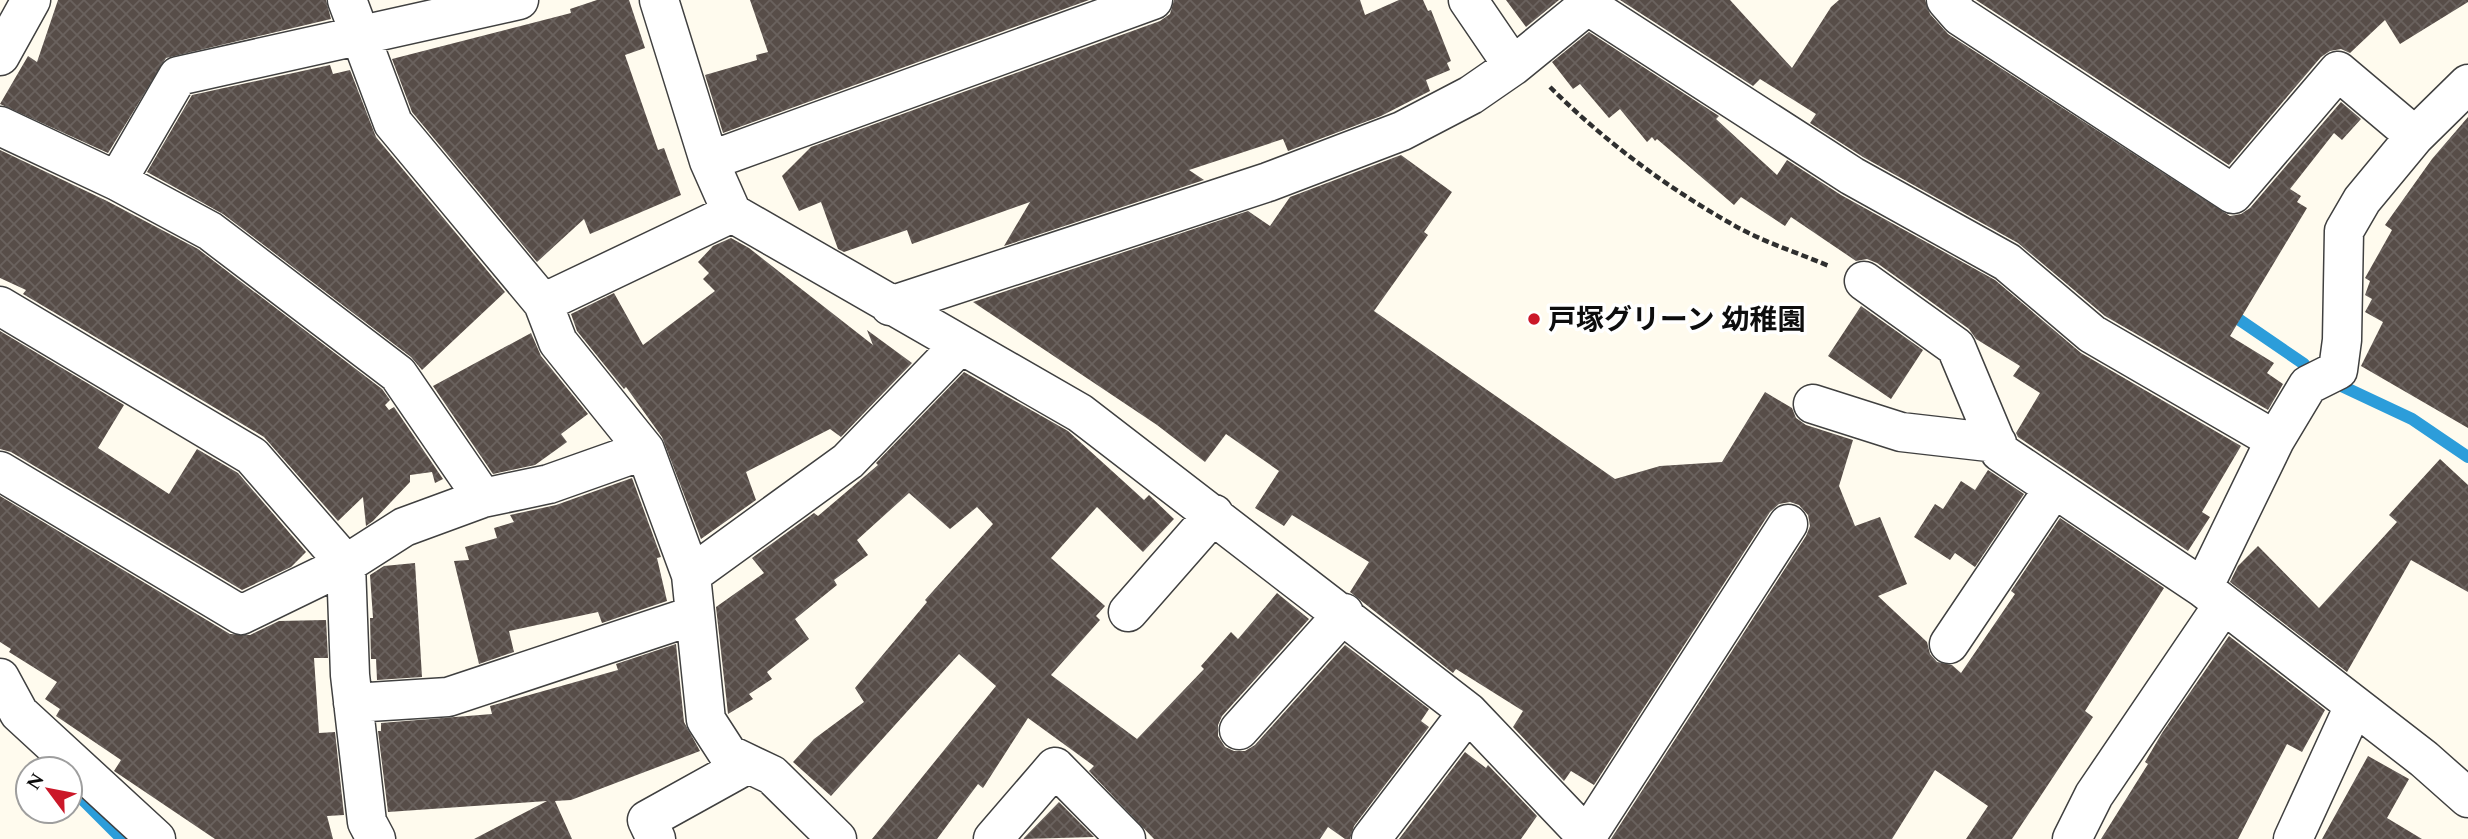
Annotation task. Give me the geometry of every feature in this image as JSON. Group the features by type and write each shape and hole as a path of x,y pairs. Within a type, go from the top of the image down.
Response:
{"street":[{"path":"0,56 31,0"},
{"path":"347,0 393,123 543,303 558,342 645,450 691,575 706,720 728,754 772,775 837,839"},
{"path":"117,181 178,76 519,0"},
{"path":"659,0 709,160 732,213 1080,413 1344,613 1468,712 1588,838 1788,524"},
{"path":"709,160 1153,0"},
{"path":"1468,0 1513,66"},
{"path":"1946,0 1959,16 2233,194 2338,71 2415,136"},
{"path":"890,306 1268,182 1402,131 1471,95 1513,66 1590,3 1852,176 2007,262 2092,334 2275,440"},
{"path":"2072,839 2094,795 2213,596 2275,440 2308,385 2338,370 2342,340 2344,231 2362,200 2415,136 2468,84"},
{"path":"0,126 117,181 210,231 398,374 482,498"},
{"path":"543,303 732,213"},
{"path":"1864,281 1956,347 2000,452 2213,596 2468,798"},
{"path":"0,306 252,456 346,564 353,703 367,822 376,839"},
{"path":"691,575 848,461 959,345"},
{"path":"1813,404 1902,432 1997,443"},
{"path":"0,471 242,615 346,564 404,527 482,498 549,484 645,450"},
{"path":"1949,644 2054,488"},
{"path":"1128,612 1214,514"},
{"path":"1239,730 1344,613"},
{"path":"353,703 447,697 695,615"},
{"path":"0,678 9,727 149,836"},
{"path":"2293,839 2354,706"},
{"path":"1371,839 1468,712"},
{"path":"656,839 647,820 748,764"},
{"path":"993,839 1055,767 1126,839"}],"path":[{"path":"1513,66 1543,80 1582,119 1694,201 1732,225 1864,281"}],"building":[{"path":"58,0 326,0 331,19 166,58 108,153 0,104 28,56 37,62"},
{"path":"597,0 629,0 645,48 625,55 658,150 664,148 681,195 590,234 584,219 537,262 412,112 392,59 571,13 570,9"},
{"path":"750,0 1089,0 723,133 705,75 757,60 756,55 768,52"},
{"path":"1174,0 1360,0 1365,15 1399,0 1423,0 1428,11 1431,10 1451,61 1447,63 1450,70 1426,80 1430,91 1381,116 1288,151 1283,139 1189,170 1204,180 1004,246 1030,202 912,244 907,230 844,252 838,249 821,202 799,211 782,176 811,147 1160,21 1170,14"},
{"path":"1506,0 1559,0 1526,27"},
{"path":"1620,0 1730,0 1792,68 1831,7 1839,0 1925,0 1930,14 1948,34 2230,216 2241,214 2250,208 2341,102 2361,119 2342,140 2334,133 2290,189 2301,196 2297,202 2307,208 2230,336 2274,363 2267,373 2283,384 2268,410 2105,316 2018,243 1863,157 1810,123 1816,114 1760,79 1753,86"},
{"path":"1976,0 2468,2 2400,44 2385,20 2350,53 2341,49 2330,51 2321,57 2229,165"},
{"path":"1589,32 1719,116 1716,119 1777,175 1787,160 1841,195 1995,280 2081,353 2241,446 2202,512 2210,517 2188,551 2018,437 2016,433 2040,393 2013,376 2020,366 1976,339 1969,329 1877,263 1867,259 1856,261 1791,217 1785,226 1741,197 1734,205 1657,139 1655,141 1652,137 1647,142 1620,109 1609,118 1580,84 1573,89 1552,62"},
{"path":"330,65 333,74 350,70 376,137 505,292 422,370 411,357 223,214 147,172 192,95"},
{"path":"2468,117 2468,428 2361,366 2383,322 2365,312 2372,299 2365,295 2370,281 2365,278 2392,230 2385,225 2432,159"},
{"path":"0,150 107,201 198,249 382,389 390,400 385,405 389,410 394,407 443,479 435,483 432,472 410,475 410,482 366,526 363,497 338,521 264,437 23,294 26,290 0,278"},
{"path":"1401,155 1452,192 1424,232 1428,235 1374,311 1615,479 1660,466 1722,462 1765,392 1792,408 1796,418 1806,425 1853,440 1839,486 1855,526 1880,517 1907,584 1878,596 1927,642 1930,654 1937,662 1952,665 1961,673 2015,594 2011,591 2060,518 2164,588 2085,711 2093,717 2012,839 1966,839 1988,806 1935,770 1892,839 1611,839 1806,536 1810,526 1808,515 1799,505 1790,502 1779,504 1770,512 1594,785 1571,771 1564,781 1513,727 1523,711 1456,669 1453,673 1350,592 1369,562 1292,515 1284,526 1255,508 1279,471 1226,434 1205,462 1157,425 973,302 1248,211 1270,226 1290,197"},
{"path":"731,238 749,248 873,345 867,330 912,363 841,437 830,429 746,472 756,500 701,539 662,437 626,387 624,389 577,331 571,314 614,293 643,345 715,291 703,279 709,273 698,262 713,246"},
{"path":"1861,306 1923,350 1891,399 1828,356"},
{"path":"0,331 124,405 98,448 169,494 197,449 238,473 306,552 291,567 242,590 11,452 0,449"},
{"path":"531,333 541,356 588,414 561,434 567,442 535,465 493,474 433,386"},
{"path":"964,372 1068,431 1144,500 1149,495 1174,519 1143,552 1097,507 1051,558 1105,606 1096,616 1100,620 1051,675 1137,739 1204,669 1201,666 1231,632 1238,639 1277,593 1309,619 1222,716 1218,725 1218,736 1225,747 1234,751 1245,751 1255,745 1345,645 1429,709 1421,721 1429,727 1354,826 1350,839 1345,839 1328,827 1320,839 1154,839 1089,771 1094,766 1028,718 983,788 978,784 937,839 872,839 996,686 959,654 831,796 793,762 814,739 864,702 855,688 927,602 925,600 993,524 977,507 950,529 909,493 857,540 868,555 834,580 837,585 795,619 809,639 767,672 772,679 749,694 753,699 728,714 716,607 764,573 752,558 814,513 818,516 878,465 876,463"},
{"path":"2440,459 2468,485 2468,592 2411,560 2347,672 2230,582 2238,566 2258,546 2319,608 2397,522 2389,515"},
{"path":"1988,470 2024,494 1975,567 1955,553 1950,560 1914,537 1935,504 1943,509 1961,481 1975,490"},
{"path":"632,478 661,557 657,558 667,601 602,623 598,612 509,631 514,652 479,664 454,561 469,560 465,547 497,538 494,528 514,522 510,515 556,505"},
{"path":"0,496 230,634 250,635 279,621 326,620 328,658 314,658 319,733 335,732 344,815 327,816 333,839 215,839 114,771 121,760 56,716 60,709 45,699 57,682 9,652 11,649 0,642"},
{"path":"415,563 422,677 377,680 376,659 371,659 370,618 373,618 370,575 384,566"},
{"path":"2229,636 2325,710 2302,752 2287,744 2238,839 2101,839 2148,764 2145,762 2162,733"},
{"path":"676,644 684,722 700,751 571,800 555,801 572,839 474,839 547,801 388,812 378,731 381,731 381,723 492,714 490,706 618,670 616,664"},
{"path":"1465,752 1486,768 1488,765 1537,816 1521,839 1399,839"},
{"path":"2368,756 2409,779 2387,818 2422,839 2322,839"},
{"path":"1059,802 1094,837 1023,839"}],"waterway":[{"path":"2228,312 2304,364"},
{"path":"2331,381 2412,419 2468,457"},
{"path":"84,801 122,839"}],"place":[{"name":"戸塚グリーン 幼稚園","path":"1534,319"}]}
